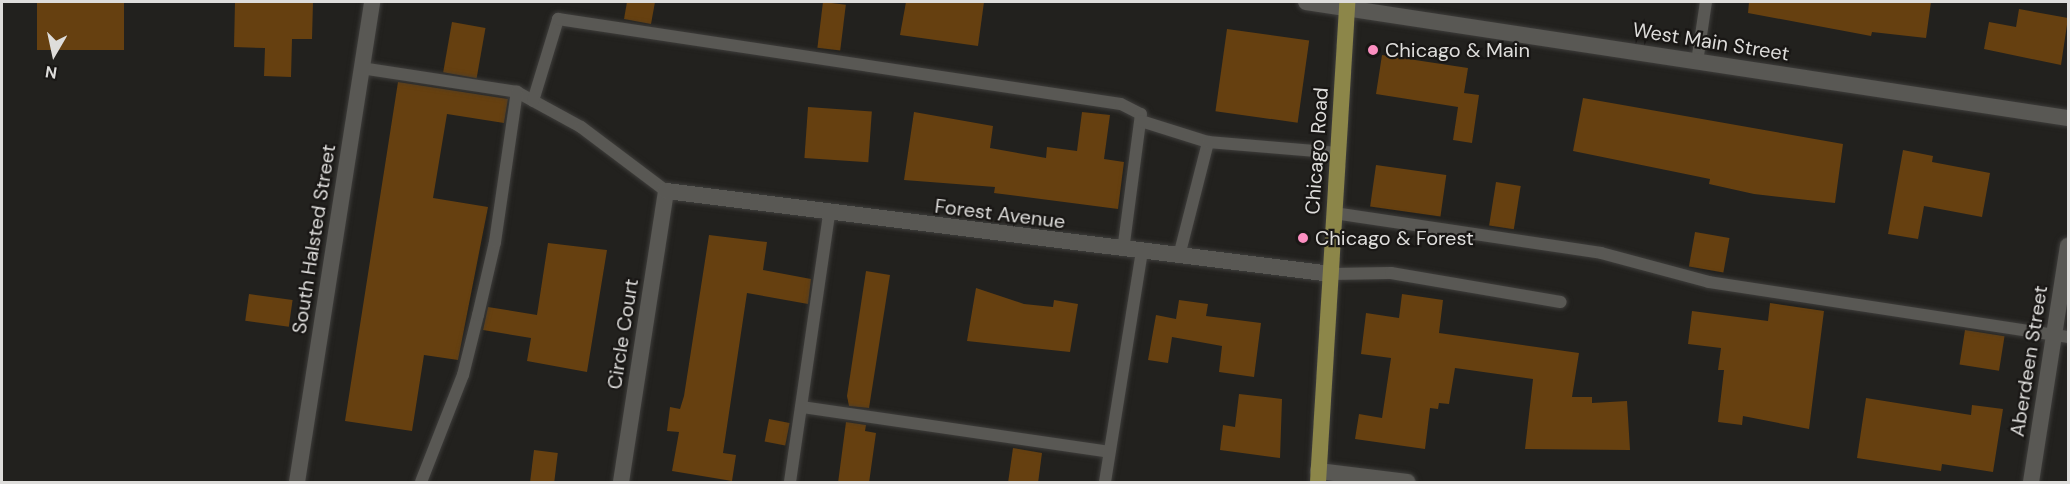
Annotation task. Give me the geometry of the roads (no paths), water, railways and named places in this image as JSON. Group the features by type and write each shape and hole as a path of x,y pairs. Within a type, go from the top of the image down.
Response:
{"main road":[{"name":"Chicago Road","path":"1318,477 1347,5"}],"street":[{"name":"South Halsted Street","path":"297,483 372,2"},
{"name":"West Main Street","path":"1306,2 1347,5 1697,62 2068,118"},
{"name":"Forest Avenue","path":"666,191 829,215 1330,274"},
{"name":"Circle Court","path":"621,483 666,191"},
{"name":"Aberdeen Street","path":"2031,483 2062,336 2068,246"},
{"path":"1318,477 1407,483"}],"lane":[{"path":"1697,62 1706,2"},
{"path":"533,101 558,19 1121,104 1141,114 1123,250"},
{"path":"361,68 517,92 581,127 666,191"},
{"path":"421,483 463,375 478,315 495,242 517,92"},
{"path":"1141,121 1208,142 1338,153"},
{"path":"1179,256 1208,142"},
{"path":"1334,213 1538,242 1709,282 2062,336"},
{"path":"790,483 829,215"},
{"path":"1105,483 1142,252"},
{"path":"1330,274 1390,273 1560,302"},
{"path":"802,407 1109,452"}],"place":[{"name":"Chicago & Main","path":"1373,50"},
{"name":"Chicago & Forest","path":"1303,238"}]}
